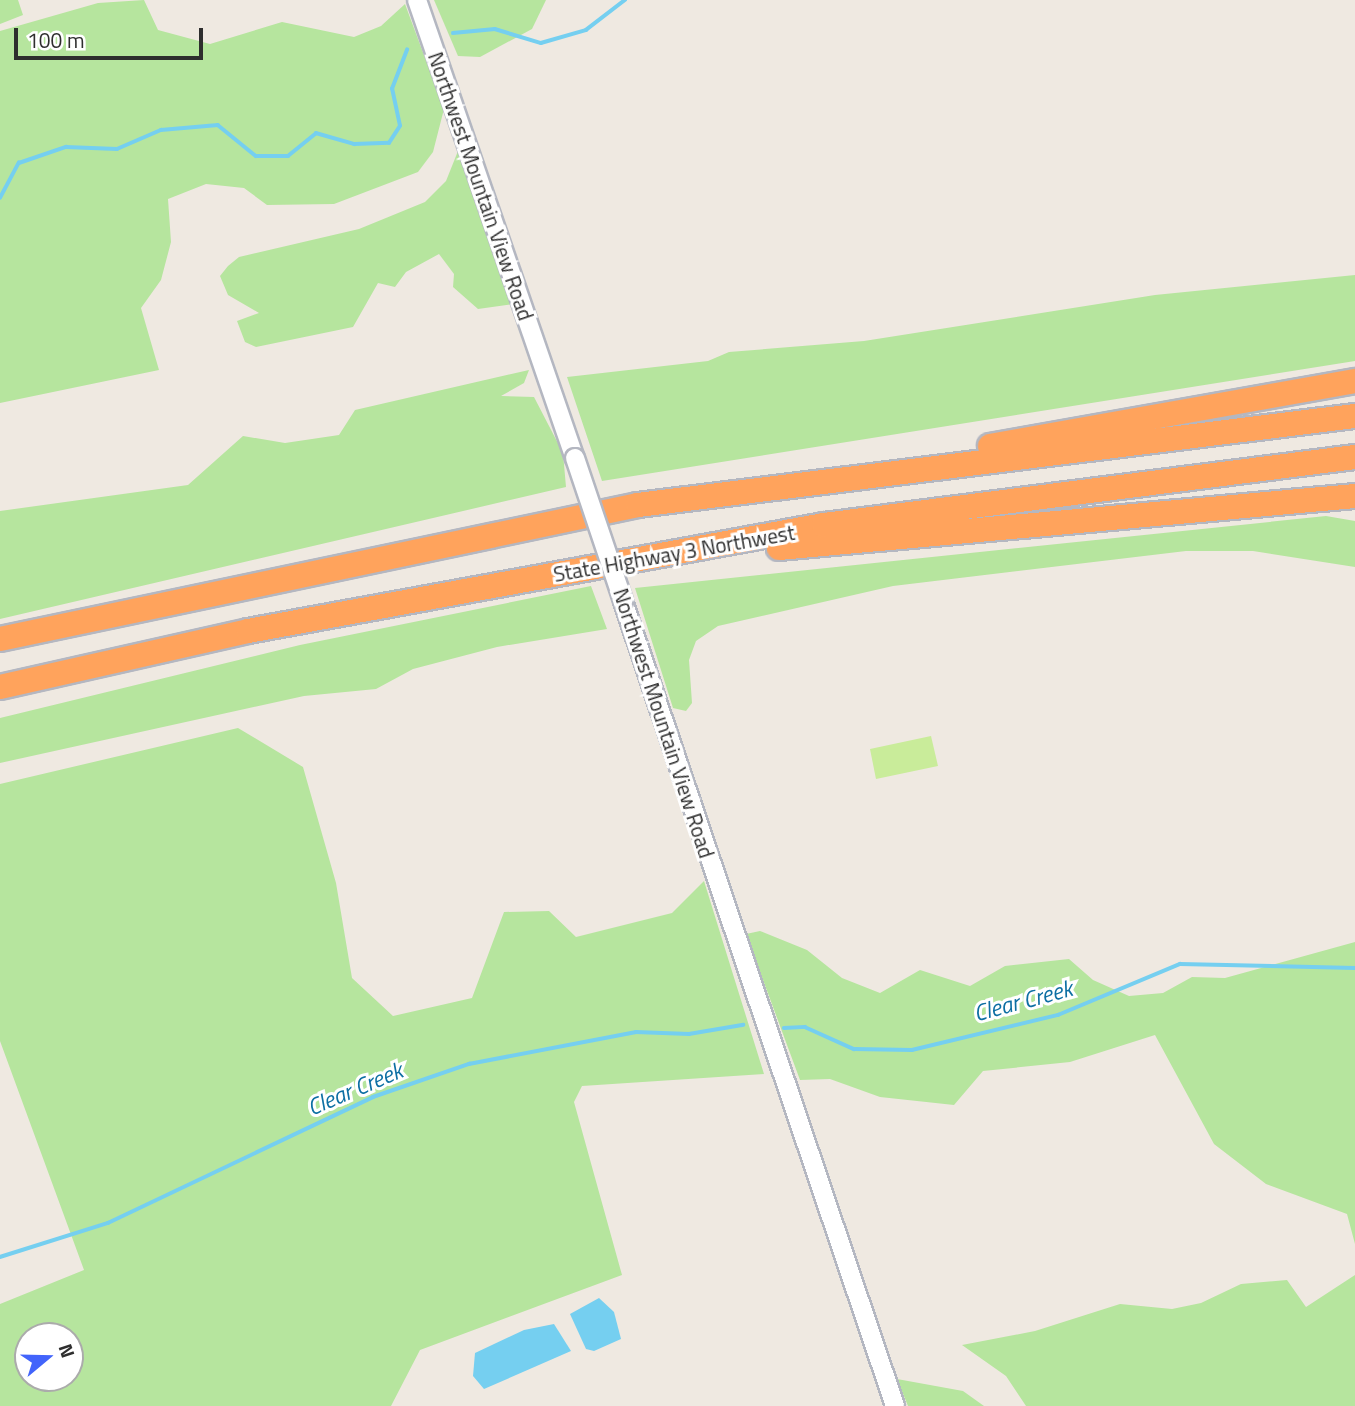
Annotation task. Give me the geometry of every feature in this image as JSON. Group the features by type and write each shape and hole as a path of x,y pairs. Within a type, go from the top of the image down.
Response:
{"highway":[{"path":"0,639 532,526 1355,381"},
{"path":"741,489 1355,416"},
{"name":"State Highway 3 Northwest","path":"0,687 248,631 824,525 1355,457"},
{"path":"625,562 1355,496"},
{"path":"1297,502 1355,505"}],"street":[{"name":"Northwest Mountain View Road","path":"417,0 575,458 895,1406"}],"green space":[{"path":"0,0 18,0 23,15 0,24"},
{"path":"144,0 158,30 210,44 282,22 354,37 381,26 405,4 444,109 433,152 418,172 334,204 267,205 244,188 206,184 168,199 171,242 161,280 141,308 159,370 0,403 0,31 98,3"},
{"path":"434,0 546,0 532,29 480,57 458,56"},
{"path":"458,151 514,304 478,309 453,287 454,274 439,254 406,272 395,287 378,283 353,327 256,347 245,342 237,321 259,313 228,295 220,276 228,266 239,257 359,229 425,202 446,181"},
{"path":"1355,275 1355,361 602,481 567,377 708,361 729,352 864,341 1155,295"},
{"path":"529,370 524,383 501,396 534,397 563,453 566,487 0,619 0,511 188,485 243,436 285,443 339,435 355,410"},
{"path":"1326,516 1355,521 1355,567 1253,551 1186,551 893,586 718,626 696,641 689,660 692,703 686,711 673,708 635,588"},
{"path":"591,586 607,629 497,647 413,669 376,689 304,696 0,763 0,718 300,645"},
{"path":"238,728 303,767 336,883 352,978 393,1016 472,998 504,912 549,911 576,937 672,913 704,881 764,1074 582,1086 574,1102 622,1275 420,1350 391,1406 0,1406 0,1304 84,1270 0,1041 0,784"},
{"path":"931,736 938,766 876,779 870,749"},
{"path":"760,931 807,950 842,978 880,993 920,970 970,986 1005,966 1069,959 1093,980 1129,996 1163,993 1192,977 1225,978 1355,942 1355,1244 1347,1214 1266,1184 1214,1144 1155,1035 1070,1062 983,1071 954,1105 880,1097 830,1079 800,1080 746,934"},
{"path":"1355,1275 1355,1406 1026,1406 1006,1376 962,1345 1035,1331 1120,1304 1172,1309 1201,1303 1241,1284 1287,1280 1306,1307"},
{"path":"897,1379 963,1391 984,1406 908,1406"}],"water":[{"path":"599,1298 614,1312 621,1339 594,1351 586,1349 570,1314"},
{"path":"554,1324 571,1351 484,1389 473,1376 475,1353 524,1330"}],"waterway":[{"path":"453,33 495,29 541,43 586,30 625,0"},
{"path":"0,198 19,163 66,147 117,149 161,130 218,125 256,156 288,156 316,133 354,144 389,143 400,126 392,89 407,50"},
{"name":"Clear Creek","path":"784,1028 805,1027 854,1049 912,1050 1058,1015 1180,964 1355,968"},
{"name":"Clear Creek","path":"0,1257 108,1223 373,1097 469,1064 636,1032 689,1034 743,1025"}]}
